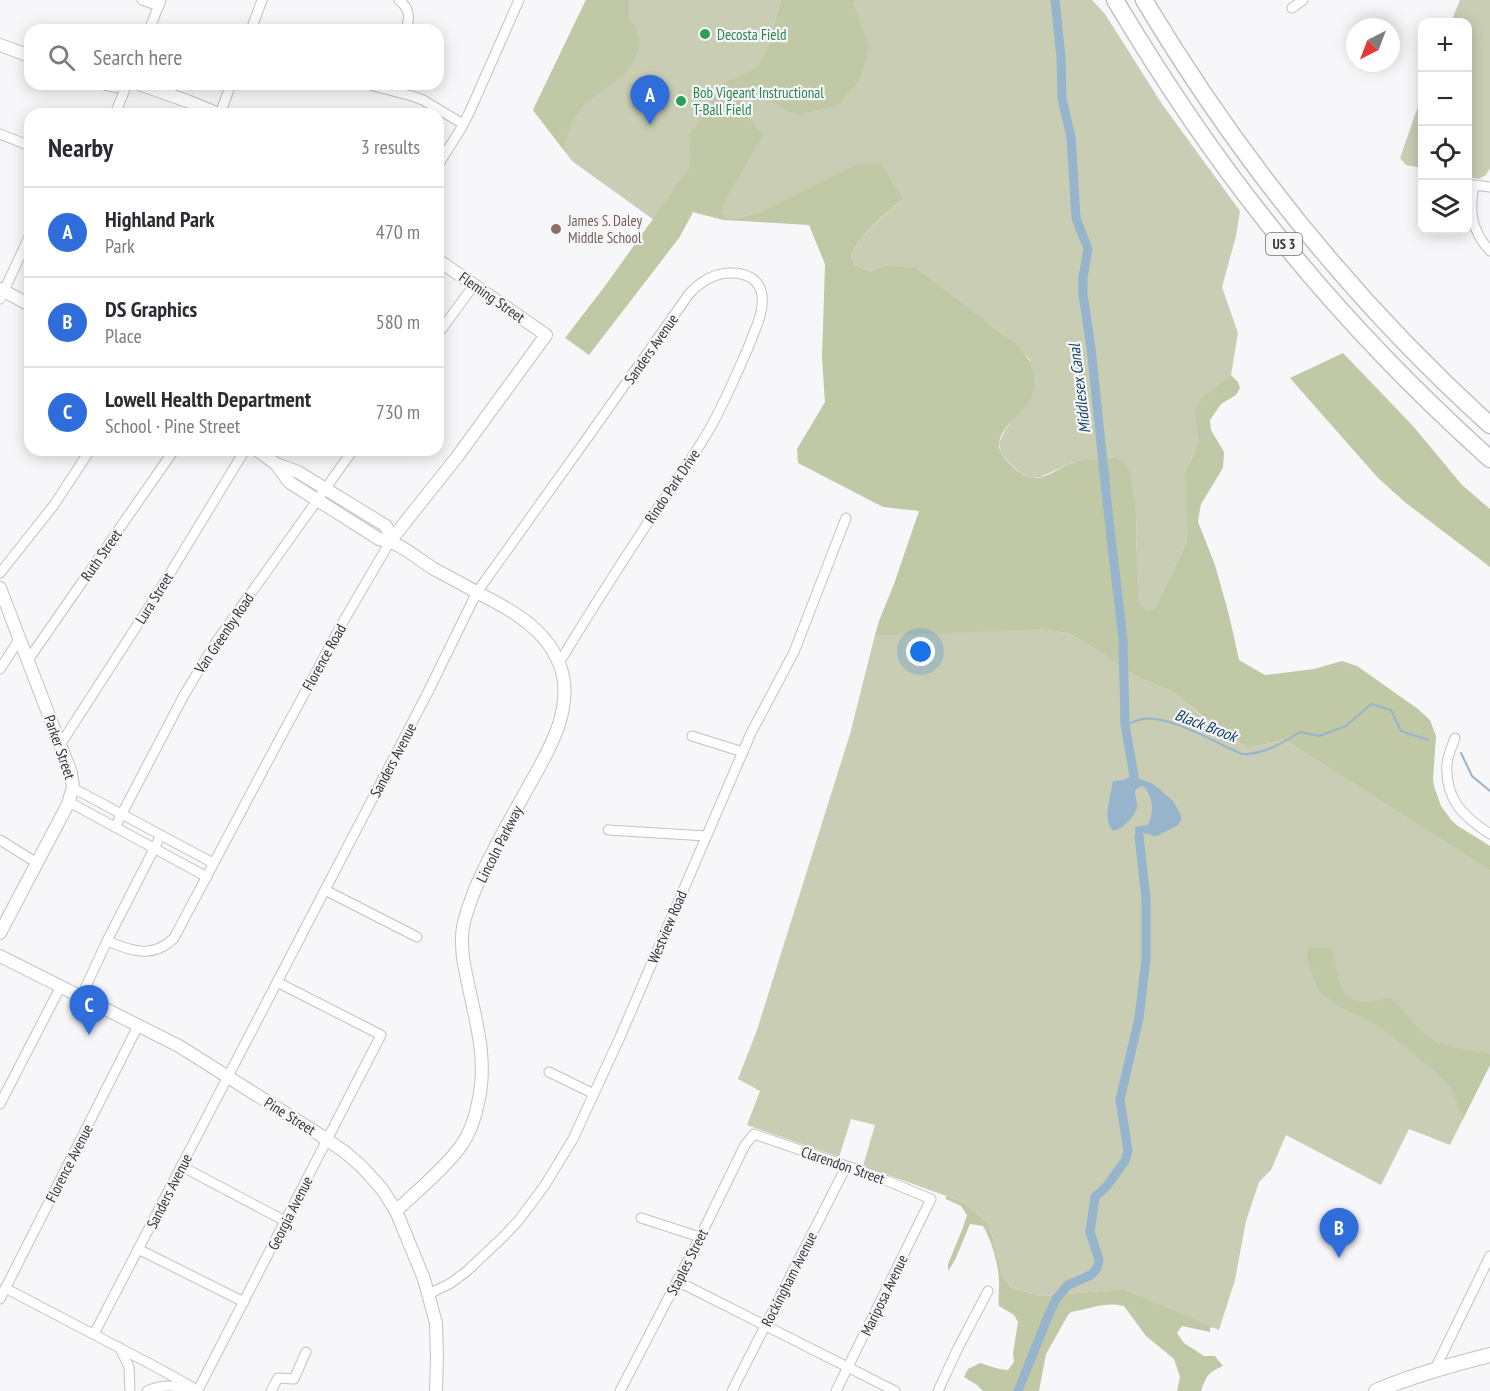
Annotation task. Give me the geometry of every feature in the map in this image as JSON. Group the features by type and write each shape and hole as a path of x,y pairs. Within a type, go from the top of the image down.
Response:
{"highway":[{"name":"US 3","path":"1115,0 1200,133 1280,239 1367,339 1438,411 1490,459"},
{"name":"US 3","path":"1144,0 1208,100 1299,223 1379,314 1490,425"}],"main road":[{"path":"1377,1391 1435,1369 1490,1355"}],"street":[{"path":"142,0 160,3 151,24"},
{"path":"253,24 262,0"},
{"path":"399,0 410,14 408,24"},
{"path":"444,155 463,124 519,0"},
{"path":"1292,8 1303,0"},
{"path":"0,45 24,54"},
{"path":"117,108 124,90"},
{"path":"157,90 205,108"},
{"path":"221,108 229,90"},
{"path":"396,90 423,100 436,108"},
{"path":"444,113 463,124"},
{"path":"0,134 24,144"},
{"path":"1490,187 1474,185 1472,208 1476,231 1490,251"},
{"path":"24,247 1,293 24,303"},
{"name":"Fleming Street","path":"444,264 546,335"},
{"name":"Sanders Avenue","path":"94,1334 444,662 477,592 697,285 717,275 742,274 751,277 758,284 762,299"},
{"path":"444,326 474,285"},
{"name":"Rindo Park Drive","path":"559,663 710,428 731,386 757,324 762,299"},
{"name":"Florence Road","path":"106,941 125,949 142,952 167,945 180,930 213,863 338,632 391,540 457,457 546,335"},
{"path":"0,573 54,505 86,456"},
{"name":"Ruth Street","path":"28,660 170,456"},
{"name":"Lura Street","path":"60,745 158,593 241,456"},
{"path":"265,456 276,464"},
{"name":"Van Greenby Road","path":"115,827 199,670 231,621 349,456"},
{"name":"Lincoln Parkway","path":"276,464 298,472 386,526 391,540"},
{"name":"Lincoln Parkway","path":"276,464 289,482 379,539 391,540 434,569 509,609 546,641 559,663 563,680 564,700 556,734 488,861 470,902 463,927 463,958 483,1063 480,1095 473,1122 455,1153 396,1211"},
{"name":"Westview Road","path":"429,1294 467,1271 503,1237 545,1185 569,1148 625,1026 751,733 794,652 846,518"},
{"name":"Parker Street","path":"0,588 71,773 73,788 69,802 0,933"},
{"path":"0,669 20,638"},
{"path":"692,736 743,752"},
{"path":"1455,738 1447,764 1453,797 1461,812 1490,834"},
{"path":"73,788 213,863"},
{"path":"69,802 207,877"},
{"path":"608,830 706,836"},
{"path":"81,997 106,941 161,835"},
{"path":"0,840 37,863"},
{"path":"325,890 417,937"},
{"name":"Pine Street","path":"0,956 179,1046 327,1140 362,1167 382,1189 396,1211 429,1294 437,1336 436,1391"},
{"name":"Georgia Avenue","path":"199,1391 381,1035 277,982"},
{"path":"0,1104 62,986"},
{"name":"Florence Avenue","path":"0,1299 138,1026"},
{"path":"549,1072 594,1094"},
{"name":"Clarendon Street","path":"754,1134 873,1175 931,1199"},
{"name":"Staples Street","path":"621,1391 745,1145 754,1134"},
{"path":"181,1166 285,1221"},
{"name":"Rockingham Avenue","path":"732,1391 846,1167"},
{"name":"Mariposa Avenue","path":"836,1391 931,1199"},
{"path":"641,1218 700,1237"},
{"path":"138,1250 244,1302"},
{"path":"1435,1369 1490,1256"},
{"path":"677,1281 895,1391"},
{"path":"6,1288 199,1391"},
{"path":"938,1391 988,1291"},
{"path":"119,1347 129,1367 130,1391"},
{"path":"271,1391 278,1378 294,1379 306,1352"},
{"path":"147,1391 164,1385 199,1391"}],"green space":[{"path":"586,0 781,0 768,45 755,75 855,8 854,0 1092,0 1105,14 1162,104 1240,211 1236,236 1222,287 1238,333 1231,375 1205,395 1197,430 1198,444 1191,459 1188,529 1185,545 1154,609 1147,612 1140,606 1137,515 1124,462 1116,457 1072,463 1033,478 1021,473 1001,453 999,443 1013,419 1030,360 1015,344 981,318 944,296 886,266 870,271 855,265 851,256 860,240 903,199 761,212 724,220 693,212 679,238 572,161 533,110"},
{"path":"586,0 629,0 629,19 637,30 639,44 633,61 624,74 587,102 578,112 563,149 533,110"},
{"path":"781,0 854,0 869,47 860,79 838,105 799,114 785,110 749,87 741,88 744,108 763,135 725,200 721,212 724,219 734,219 761,212 855,165 881,164 903,199 860,240 851,256 855,265 870,271 886,266 915,268 1016,344 1024,354 1033,372 1032,396 1004,431 999,443 1002,455 1018,471 1036,478 1081,461 1116,457 1124,462 1129,471 1137,515 1140,605 1147,611 1154,609 1185,545 1188,529 1185,474 1198,443 1195,409 1205,395 1231,375 1240,388 1236,395 1221,404 1210,420 1211,430 1224,452 1223,468 1201,504 1198,522 1215,565 1239,660 1265,675 1314,669 1342,661 1357,666 1418,709 1430,720 1436,736 1433,779 1441,806 1458,826 1490,846 1490,871 1285,740 1247,748 1171,691 1141,679 1070,634 1038,629 875,635 919,511 883,507 798,463 797,449 825,402 822,358 825,264 809,225 724,220 693,212 679,238 589,355 565,338 690,167 689,135 710,108 718,86 758,67 768,45"},
{"path":"1460,0 1490,0 1490,168 1486,175 1479,179 1472,178 1472,18 1453,18"},
{"path":"1418,106 1418,167 1406,165 1400,158"},
{"path":"1343,353 1413,426 1462,485 1490,509 1490,567 1406,503 1378,478 1290,378"},
{"path":"1038,629 1070,634 1141,679 1171,691 1214,726 1247,748 1285,740 1490,871 1490,1065 1450,1145 1409,1129 1381,1185 1286,1135 1271,1170 1259,1182 1246,1221 1235,1280 1219,1330 1124,1289 1042,1296 1011,1288 1002,1274 989,1224 963,1202 863,1166 875,1125 851,1119 839,1157 747,1125 760,1091 738,1079 757,1030 850,734 875,635"},
{"path":"1312,947 1329,948 1334,952 1340,983 1343,990 1354,1000 1369,1002 1390,997 1434,1041 1454,1048 1490,1054 1490,1065 1463,1119 1452,1089 1432,1069 1374,1023 1340,1007 1321,993 1307,959 1307,950"},
{"path":"946,1196 963,1202 989,1224 1002,1274 1011,1288 1042,1296 1124,1289 1213,1327 1210,1328 1210,1332 1182,1326 1177,1333 1184,1343 1204,1356 1215,1356 1223,1366 1209,1375 1201,1391 1177,1391 1180,1377 1174,1359 1146,1336 1124,1306 1105,1305 1071,1312 1068,1315 1046,1354 1039,1391 983,1391 964,1377 968,1369 980,1363 1008,1370 1014,1362 1013,1353 1018,1322 1014,1315 999,1306 997,1264 983,1226 970,1224 948,1271 948,1264 967,1215 961,1206 946,1199"}],"water":[{"path":"1132,776 1151,783 1173,801 1181,815 1178,825 1157,836 1143,833 1136,838 1135,827 1148,825 1151,815 1151,800 1143,786 1135,791 1137,806 1132,818 1114,831 1109,823 1108,815 1113,781 1124,780"}],"waterway":[{"name":"Middlesex Canal","path":"1055,0 1061,57 1062,99 1071,137 1076,218 1088,249 1083,277 1083,295 1091,348 1123,639 1125,725 1134,776"},
{"name":"Black Brook","path":"1125,725 1143,719 1166,721 1242,754 1250,754 1272,748 1300,732 1319,736 1346,726 1371,704 1391,710 1401,731 1428,740"},
{"name":"Black Brook","path":"1461,753 1472,776 1490,791"},
{"path":"1018,1391 1056,1299 1068,1285 1091,1275 1097,1268 1099,1260 1090,1232 1095,1197 1106,1187 1125,1161 1128,1151 1120,1100 1139,1018 1146,959 1146,899 1139,836"}],"place":[{"name":"Decosta Field","path":"705,34"},
{"name":"Bob Vigeant Instructional T-Ball Field","path":"681,101"},
{"name":"Highland Park","path":"650,125"},
{"name":"James S. Daley Middle School","path":"556,229"},
{"name":"Lowell Health Department","path":"89,1035"},
{"name":"DS Graphics","path":"1339,1258"}]}
